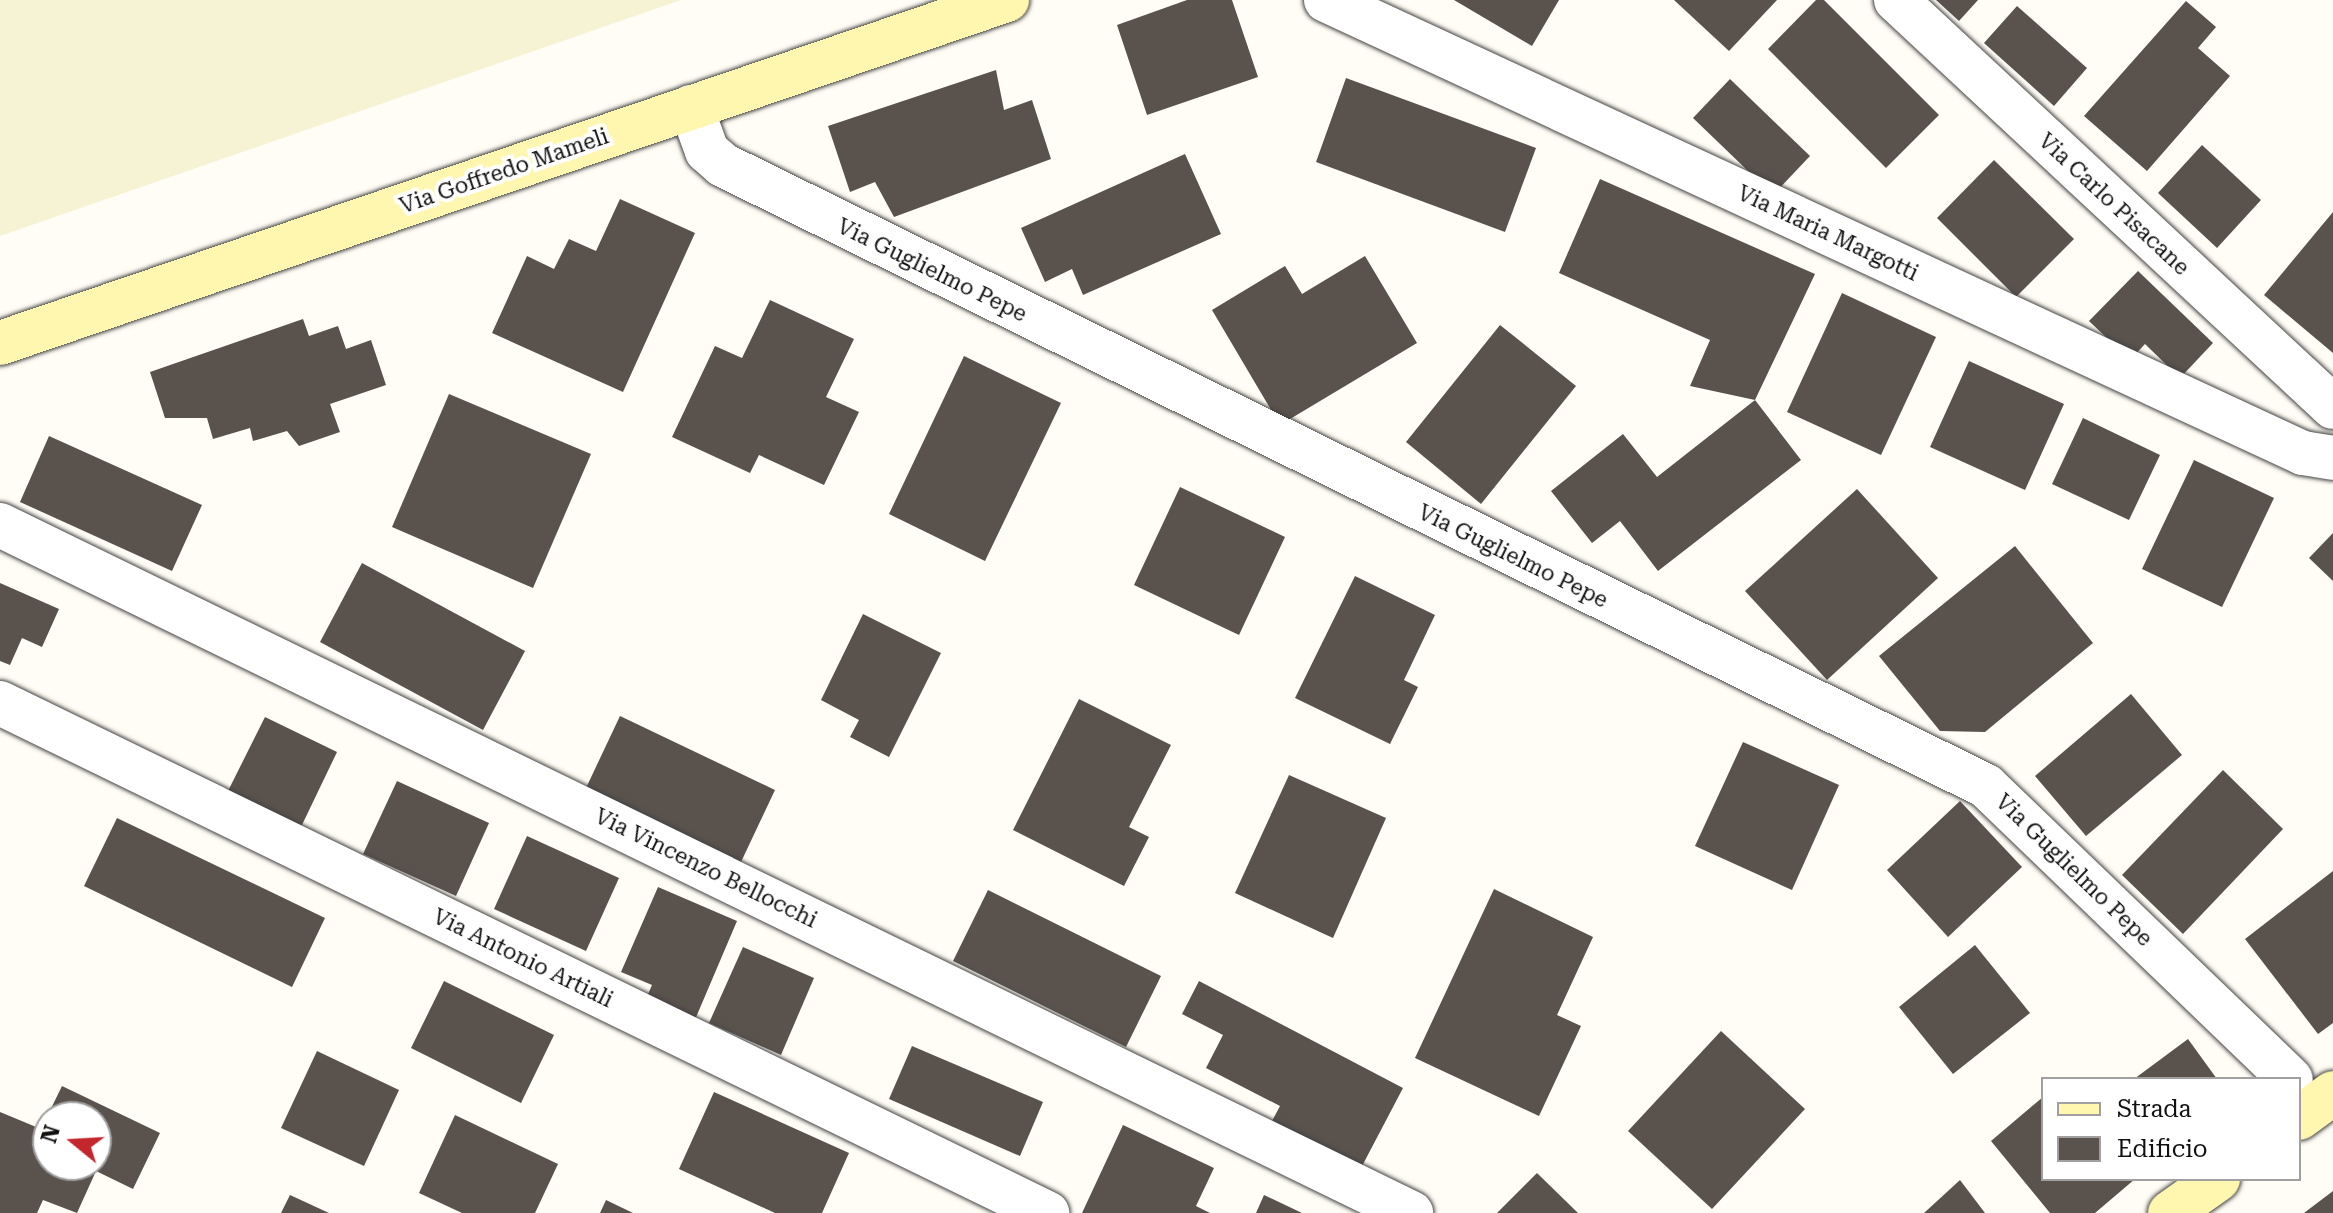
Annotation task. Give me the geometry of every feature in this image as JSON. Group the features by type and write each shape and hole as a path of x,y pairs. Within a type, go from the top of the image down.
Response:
{"street":[{"name":"Via Goffredo Mameli","path":"0,343 1007,0"},
{"name":"Via Maria Margotti","path":"1326,0 2303,453 2333,458"},
{"name":"Via Carlo Pisacane","path":"1896,0 2333,407"},
{"name":"Via Guglielmo Pepe","path":"691,107 707,151 735,171 1986,786 2288,1077"},
{"name":"Via Vincenzo Bellocchi","path":"0,525 1411,1213"},
{"name":"Via Antonio Artiali","path":"0,703 1047,1213"},
{"path":"2170,1213 2215,1181"}],"shaded area":[{"path":"0,0 681,0 0,236"}],"building":[{"path":"1187,0 1232,0 1258,77 1147,115 1117,25"},
{"path":"1454,0 1559,0 1532,46"},
{"path":"1674,0 1777,0 1729,51"},
{"path":"1816,0 1824,0 1939,115 1886,168 1768,49"},
{"path":"1936,0 1978,0 1959,21"},
{"path":"2186,1 2216,27 2198,48 2230,76 2147,171 2084,116"},
{"path":"2017,6 2087,68 2054,106 1984,43"},
{"path":"996,70 1004,110 1032,100 1051,159 894,217 875,182 850,192 828,126"},
{"path":"1346,78 1536,148 1505,232 1316,162"},
{"path":"1730,79 1810,156 1773,195 1693,118"},
{"path":"2202,145 2261,200 2217,248 2158,193"},
{"path":"1185,154 1221,234 1083,295 1072,269 1045,282 1021,228"},
{"path":"1994,160 2074,239 2016,297 1937,218"},
{"path":"1600,179 1815,274 1755,400 1690,386 1710,340 1559,273"},
{"path":"620,199 695,233 623,392 492,333 527,256 554,269 569,239 596,251"},
{"path":"2333,212 2333,353 2264,295"},
{"path":"1365,256 1417,343 1280,425 1212,310 1285,266 1302,294"},
{"path":"2138,271 2213,343 2180,378 2145,344 2130,360 2089,321"},
{"path":"1842,293 1936,337 1881,455 1787,412"},
{"path":"770,300 854,339 826,397 859,412 824,485 759,455 750,473 672,437 715,346 742,358"},
{"path":"303,319 309,336 338,326 346,349 371,340 386,385 330,404 340,432 299,446 287,431 253,441 250,428 213,439 207,418 165,418 150,372"},
{"path":"1500,325 1576,386 1481,504 1406,442"},
{"path":"964,356 1061,403 985,561 889,514"},
{"path":"1969,361 2064,404 2025,490 1930,447"},
{"path":"449,394 591,454 533,588 392,527"},
{"path":"1755,400 1801,460 1658,571 1620,521 1592,543 1551,491 1623,434 1657,477"},
{"path":"2083,418 2160,455 2129,520 2052,484"},
{"path":"49,436 202,505 172,571 20,502"},
{"path":"2194,460 2274,498 2222,607 2142,569"},
{"path":"1180,487 1285,537 1239,635 1134,585"},
{"path":"1857,489 1938,578 1827,680 1745,591"},
{"path":"2333,533 2333,581 2309,558"},
{"path":"2015,546 2093,643 1985,732 1940,731 1879,656"},
{"path":"362,563 525,651 483,730 320,642"},
{"path":"1355,576 1435,615 1404,680 1418,687 1390,744 1295,698"},
{"path":"0,583 59,609 42,647 22,638 10,665 0,661"},
{"path":"863,614 941,653 889,757 850,737 859,720 821,700"},
{"path":"2131,694 2182,755 2086,836 2035,776"},
{"path":"1079,699 1171,745 1129,827 1149,837 1124,886 1013,830"},
{"path":"620,716 775,790 741,862 586,788"},
{"path":"265,717 337,752 301,827 228,791"},
{"path":"1743,742 1839,785 1792,890 1695,846"},
{"path":"2223,770 2283,829 2183,934 2122,875"},
{"path":"1289,775 1386,818 1333,938 1235,893"},
{"path":"397,781 489,823 456,896 363,854"},
{"path":"1960,801 2022,867 1948,937 1887,870"},
{"path":"117,818 325,918 292,987 84,886"},
{"path":"527,836 619,878 586,951 494,909"},
{"path":"2333,871 2333,1023 2318,1034 2245,939"},
{"path":"658,887 737,921 694,1022 645,1001 652,985 621,972"},
{"path":"1494,889 1593,937 1557,1015 1581,1026 1539,1116 1415,1058"},
{"path":"988,890 1161,976 1126,1047 953,961"},
{"path":"1975,945 2030,1013 1953,1074 1899,1007"},
{"path":"743,947 814,978 781,1055 709,1023"},
{"path":"444,981 554,1035 521,1103 411,1048"},
{"path":"1199,981 1403,1088 1361,1168 1272,1121 1280,1106 1206,1068 1223,1035 1182,1014"},
{"path":"1721,1031 1805,1109 1712,1209 1628,1131"},
{"path":"2188,1039 2216,1077 2137,1077"},
{"path":"912,1046 1043,1102 1020,1156 889,1099"},
{"path":"317,1051 399,1090 364,1166 281,1128"},
{"path":"62,1086 93,1101 55,1101"},
{"path":"714,1092 849,1153 822,1213 775,1213 679,1169"},
{"path":"2041,1099 2041,1181 2133,1181 2095,1213 2050,1213 1991,1141"},
{"path":"112,1110 160,1133 133,1189 112,1179"},
{"path":"0,1112 32,1125 32,1181 91,1181 77,1213 43,1200 37,1213 0,1213"},
{"path":"455,1115 558,1164 535,1213 462,1213 419,1193"},
{"path":"1123,1125 1214,1168 1196,1206 1210,1213 1082,1213"},
{"path":"1537,1173 1578,1213 1497,1213"},
{"path":"1960,1180 1985,1213 1924,1213"},
{"path":"2333,1191 2333,1213 2304,1213"},
{"path":"290,1195 329,1213 281,1213"},
{"path":"1264,1195 1302,1213 1256,1213"},
{"path":"606,1200 633,1213 600,1213"}]}
